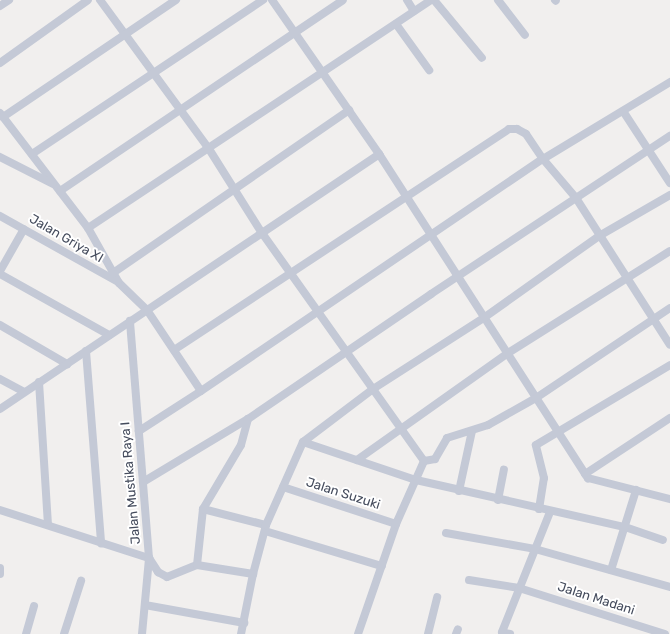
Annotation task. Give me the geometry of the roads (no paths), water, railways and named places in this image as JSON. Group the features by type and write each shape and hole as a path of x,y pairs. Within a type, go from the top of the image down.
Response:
{"street":[{"path":"0,6 8,0"},
{"path":"0,63 88,0"},
{"path":"100,0 209,149 262,233 424,462"},
{"path":"176,0 1,115 88,228 119,283 147,310 201,391"},
{"path":"32,154 263,0"},
{"path":"272,0 379,154 588,478 670,499"},
{"path":"58,188 181,112 343,0"},
{"path":"407,0 414,11"},
{"path":"88,228 324,73 431,0"},
{"path":"434,0 482,58"},
{"path":"498,0 525,35"},
{"path":"396,24 429,70"},
{"path":"139,431 201,391 543,160 670,82"},
{"path":"113,273 349,110"},
{"path":"624,111 670,183"},
{"path":"174,350 406,195 509,129 517,129 526,134 543,160 576,198 670,345"},
{"path":"143,482 248,419 458,276 670,136"},
{"path":"0,408 379,154"},
{"path":"0,157 58,188"},
{"path":"242,634 253,574 266,528 303,442 373,389 485,317 599,236 670,195"},
{"name":"Jalan Griya XI","path":"0,216 119,283"},
{"path":"0,271 24,229"},
{"path":"357,460 400,428 508,353 670,252"},
{"path":"0,274 109,335"},
{"path":"424,462 435,459 447,438 472,431 536,398 670,308"},
{"name":"Jalan Mustika Raya I","path":"0,510 149,558 130,322"},
{"path":"0,325 67,364"},
{"path":"86,351 101,543"},
{"path":"539,509 544,478 536,446 670,365"},
{"path":"0,378 24,392"},
{"path":"39,382 48,526"},
{"path":"585,474 670,418"},
{"path":"197,565 203,509 241,446 248,419"},
{"path":"459,491 472,431"},
{"path":"303,442 416,480 550,512 625,527 663,540"},
{"path":"358,634 396,524 424,462"},
{"path":"498,500 504,470"},
{"name":"Jalan Suzuki","path":"283,487 396,524"},
{"path":"611,570 636,490"},
{"path":"203,509 382,566"},
{"path":"510,634 502,632 550,512"},
{"path":"446,533 534,549 670,587"},
{"path":"149,558 158,572 167,577 197,565 253,574"},
{"path":"142,634 149,558"},
{"path":"0,568 0,574"},
{"name":"Jalan Madani","path":"469,580 519,588 665,634"},
{"path":"64,634 81,581"},
{"path":"428,634 438,597"},
{"path":"145,605 244,623"},
{"path":"26,634 34,606"}]}
